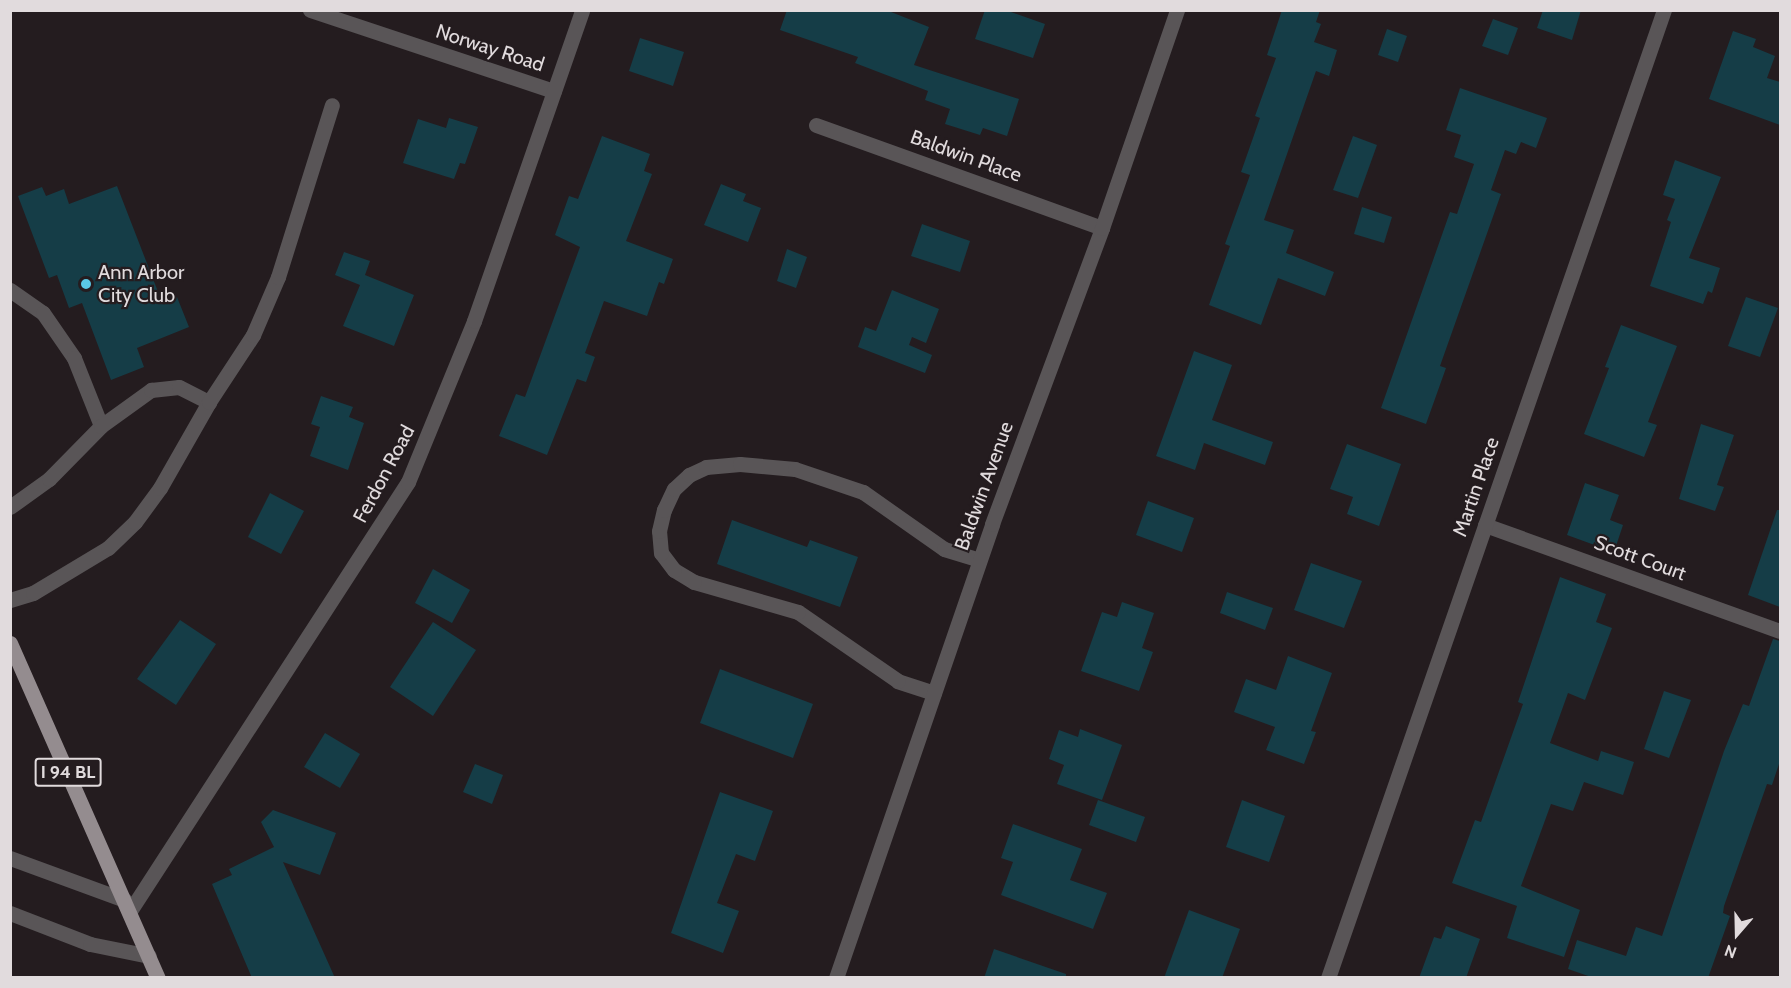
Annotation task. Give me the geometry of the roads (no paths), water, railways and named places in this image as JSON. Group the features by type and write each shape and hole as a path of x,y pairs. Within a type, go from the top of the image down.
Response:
{"main road":[{"name":"I 94 BL","path":"10,643 158,978"}],"street":[{"name":"Norway Road","path":"310,10 554,92"},
{"name":"Ferdon Road","path":"128,906 408,482 474,321 582,10"},
{"name":"Baldwin Avenue","path":"836,978 979,560 1102,228 1177,10"},
{"name":"Martin Place","path":"1328,978 1664,10"},
{"path":"10,600 33,593 108,548 135,522 160,488 209,402 253,335 274,286 332,105"},
{"name":"Baldwin Place","path":"816,125 1102,228"},
{"path":"10,290 43,313 74,358 101,426"},
{"path":"10,507 50,479 101,426 151,390 179,387 209,402"},
{"path":"934,693 898,681 798,612 694,582 674,570 661,553 659,531 664,510 674,489 689,475 706,467 740,464 795,469 863,492 944,549 979,560"},
{"name":"Scott Court","path":"1485,525 1780,631"},
{"path":"10,858 128,906"},
{"path":"10,914 90,944 149,956"}],"place":[{"name":"Ann Arbor City Club","path":"86,284"}]}
